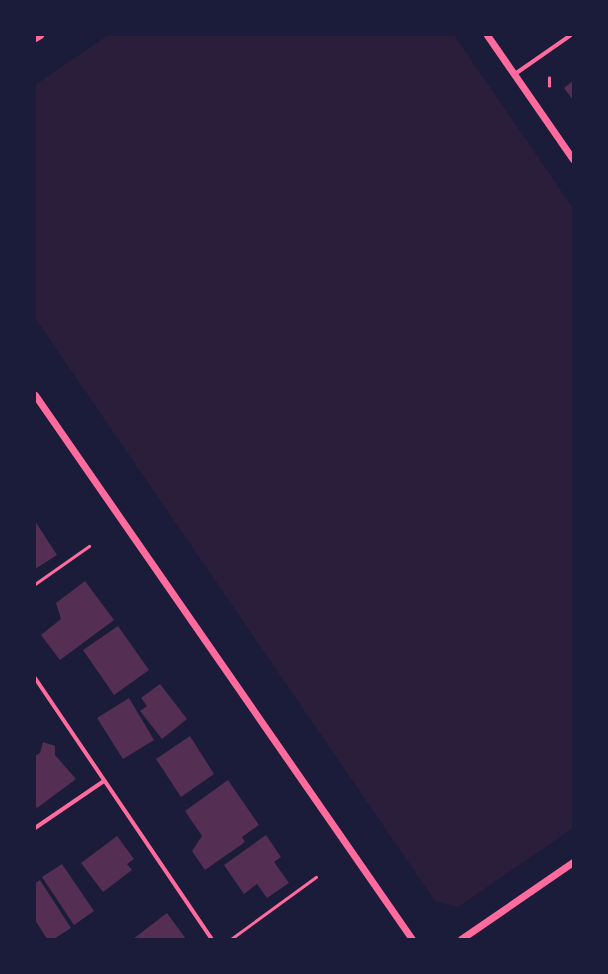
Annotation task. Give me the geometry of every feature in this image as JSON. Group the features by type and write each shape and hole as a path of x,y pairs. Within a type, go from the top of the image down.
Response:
{"street":[{"path":"35,38 40,35"},
{"path":"487,35 573,159"},
{"path":"515,74 571,35"},
{"path":"35,394 412,939"},
{"path":"35,678 212,939"},
{"path":"35,828 104,780"},
{"path":"461,939 573,862"}],"path":[{"path":"35,584 89,546"},
{"path":"230,939 316,877"}],"shaded area":[{"path":"108,35 454,35 573,208 573,828 458,907 435,901 35,318 35,85"}],"building":[{"path":"573,81 573,100 564,88"},
{"path":"35,521 57,555 35,569"},
{"path":"85,581 114,620 60,660 41,635 61,619 56,603"},
{"path":"118,626 149,670 114,695 83,650"},
{"path":"160,684 187,719 162,739 140,711 147,706 141,698"},
{"path":"129,698 154,740 123,759 97,718"},
{"path":"190,736 214,774 181,797 156,759"},
{"path":"43,742 55,746 55,755 76,779 37,808 35,805 35,756 40,753"},
{"path":"228,780 259,825 242,837 245,842 205,870 192,851 202,836 185,811"},
{"path":"266,835 281,857 274,862 289,883 267,898 257,884 244,894 224,865"},
{"path":"117,836 134,859 127,864 132,870 103,892 81,863"},
{"path":"62,864 94,911 74,925 42,877"},
{"path":"40,880 71,928 54,939 47,939 35,920 35,883"},
{"path":"167,913 186,939 133,939"}]}
